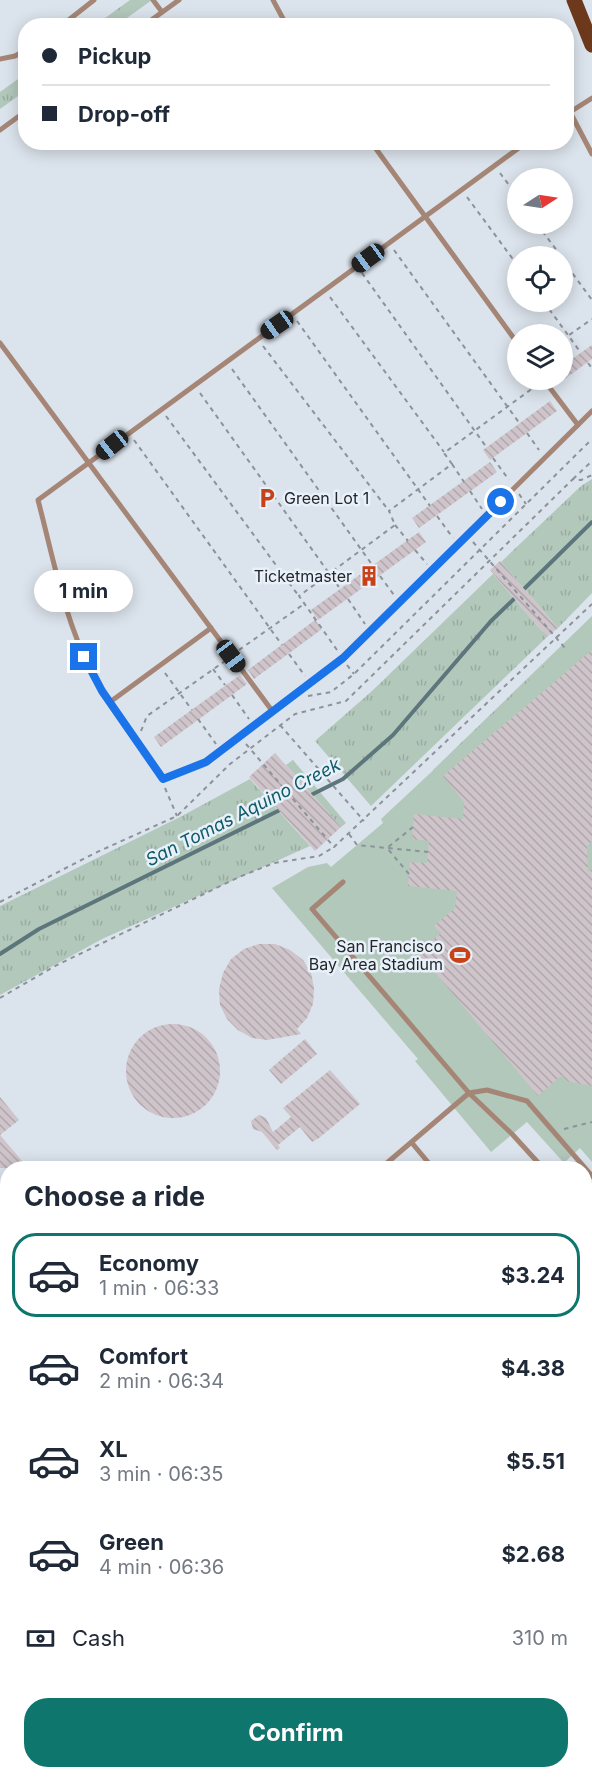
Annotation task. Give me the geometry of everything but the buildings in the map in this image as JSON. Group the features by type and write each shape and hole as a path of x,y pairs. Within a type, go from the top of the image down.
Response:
{"main road":[{"path":"574,0 592,45"}],"lane":[{"path":"71,18 94,0"},
{"path":"153,0 162,12"},
{"path":"154,18 178,0"},
{"path":"273,0 282,18"},
{"path":"0,59 18,54"},
{"path":"574,110 592,98"},
{"path":"0,130 18,117"},
{"path":"574,122 592,154"},
{"path":"377,150 507,329"},
{"path":"516,150 38,500 78,641 92,674 163,779 206,762 343,658 592,411"},
{"path":"0,343 273,712"},
{"path":"552,390 578,425"},
{"path":"110,702 210,628"},
{"path":"343,882 312,909 469,1093 537,1161"},
{"path":"390,1161 469,1093 487,1090 527,1101 579,1161"},
{"path":"412,1143 427,1161"}],"path":[{"path":"495,166 507,182"},
{"path":"462,190 507,251"},
{"path":"389,243 520,424"},
{"path":"357,266 487,448"},
{"path":"573,273 592,300"},
{"path":"325,290 464,482"},
{"path":"292,314 430,506"},
{"path":"573,333 592,319"},
{"path":"257,339 389,511 395,525 408,541"},
{"path":"573,342 581,353"},
{"path":"227,362 373,566"},
{"path":"588,363 592,369"},
{"path":"195,386 341,590"},
{"path":"444,453 530,390"},
{"path":"161,409 354,674"},
{"path":"129,433 282,645"},
{"path":"527,433 545,458"},
{"path":"306,697 331,692 354,674 592,439"},
{"path":"0,902 95,853 177,816 226,767 280,725 300,712 346,701 592,461"},
{"path":"389,511 452,464"},
{"path":"573,479 581,480 592,475"},
{"path":"470,491 487,516"},
{"path":"437,516 458,545"},
{"path":"299,596 395,525"},
{"path":"466,536 481,548 565,648"},
{"path":"380,576 399,602"},
{"path":"348,599 370,631"},
{"path":"134,736 140,731 147,716 304,604"},
{"path":"0,998 57,964 239,877 274,863 319,856 334,847 558,639 592,604"},
{"path":"289,654 310,683"},
{"path":"213,669 225,686"},
{"path":"164,672 192,710"},
{"path":"232,695 260,734 238,750"},
{"path":"198,719 221,751"},
{"path":"280,725 364,821"},
{"path":"246,744 334,847"},
{"path":"222,762 226,767"},
{"path":"164,788 177,816"},
{"path":"387,848 413,827"},
{"path":"349,834 357,845 428,852"},
{"path":"387,848 409,874"},
{"path":"556,1133 592,1122"}],"green space":[{"path":"130,0 152,0 127,18 105,18"},
{"path":"18,79 18,96 0,109 0,92"},
{"path":"592,479 592,593 558,628 501,562 581,486"},
{"path":"493,574 547,637 371,806 315,741 372,691"},
{"path":"592,616 592,622 436,774 433,770"},
{"name":"San Francisco Bay Area Stadium","path":"592,622 592,1161 580,1148 566,1161 562,1161 527,1122 491,1152 415,1061 418,1059 272,888 308,867 327,863 331,867 383,823 381,819"},
{"path":"293,760 346,823 341,827 286,765"},
{"path":"250,779 310,846 102,939 0,995 0,906 182,816"}],"waterway":[{"name":"San Tomas Aquino Creek","path":"522,591 592,522"},
{"name":"San Tomas Aquino Creek","path":"307,797 343,779 393,735 491,621 517,596"},
{"name":"San Tomas Aquino Creek","path":"0,954 39,929 282,809"}],"place":[{"name":"Green Lot 1","path":"267,498"},
{"name":"Ticketmaster","path":"369,576"},
{"name":"San Francisco Bay Area Stadium","path":"460,955"}],"route":[{"path":"84,657 102,691 163,779 206,762 343,658 501,502"}]}
